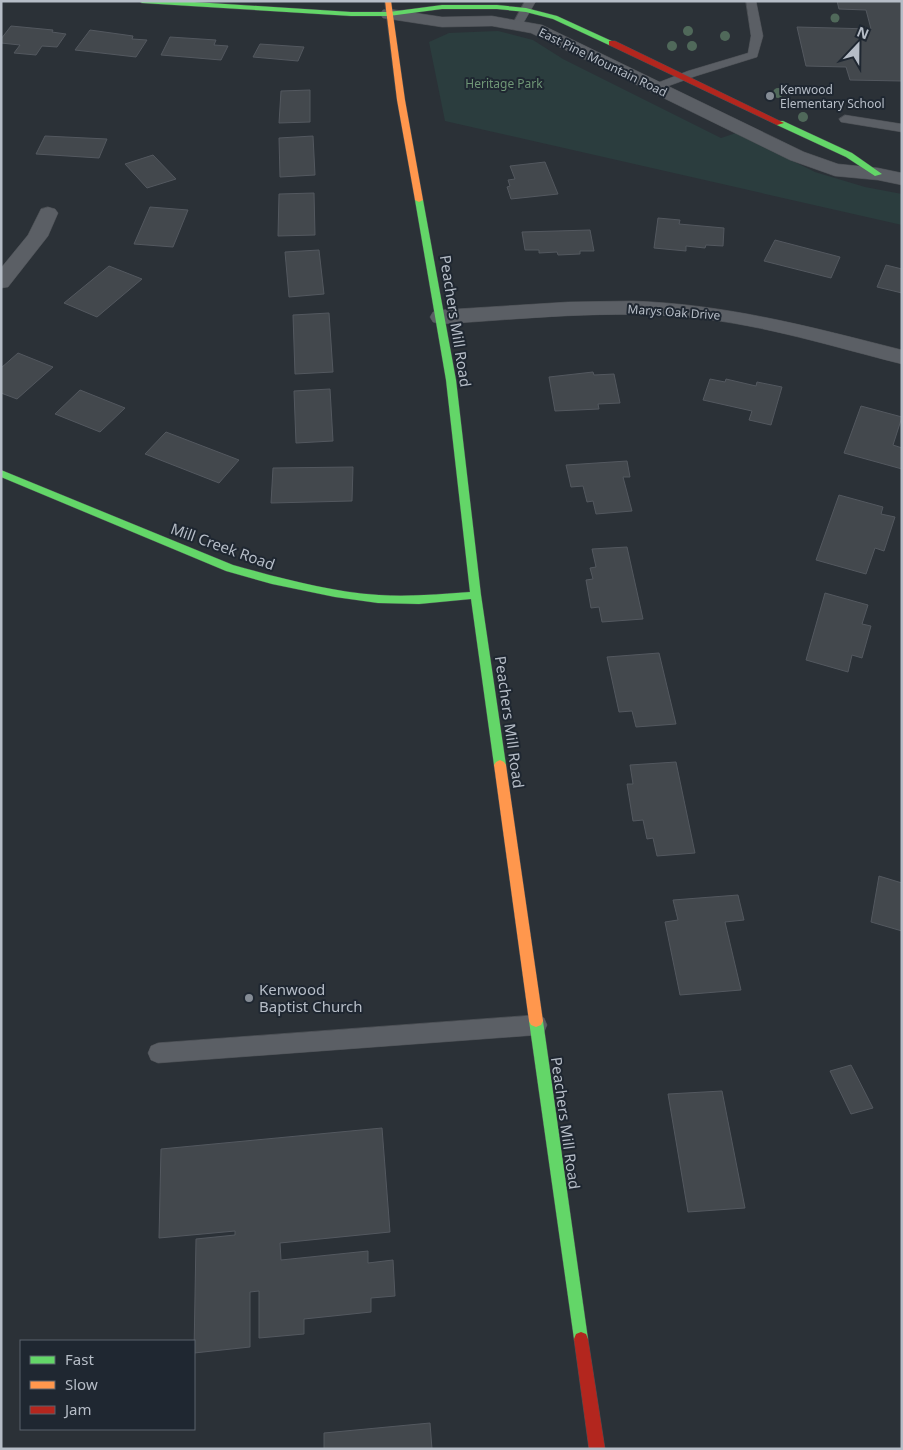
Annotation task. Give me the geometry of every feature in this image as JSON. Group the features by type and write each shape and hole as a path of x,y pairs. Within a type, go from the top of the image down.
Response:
{"main road":[{"path":"142,1 352,14 389,7"},
{"name":"Peachers Mill Road","path":"389,7 401,100 441,317 476,595 597,1449"},
{"name":"East Pine Mountain Road","path":"524,12 555,17 848,155 878,174"},
{"name":"Mill Creek Road","path":"1,473 230,568 266,579 303,588 400,600 476,595"}],"street":[{"name":"East Pine Mountain Road","path":"389,7 442,22 492,21 524,12 536,29 565,41 798,156 835,170 878,174 902,179"},
{"path":"1,282 38,236 48,214"},
{"name":"Marys Oak Drive","path":"441,317 602,309 695,311 778,326 902,357"}],"lane":[{"path":"656,87 680,76 753,55 757,36 751,1"},
{"path":"845,119 902,128"},
{"path":"158,1053 538,1025"}],"green space":[{"name":"Heritage Park","path":"498,31 533,40 563,59 721,138 736,133 815,172 865,187 902,194 902,225 445,121 429,42 449,33"}],"building":[{"path":"837,1 902,1 902,81 850,80 846,67 806,66 797,27 871,29 866,10 839,9"},
{"path":"11,26 53,30 52,32 66,34 57,47 42,46 36,55 14,53 20,45 1,43 1,39"},
{"path":"90,30 133,36 132,39 147,40 136,57 75,50"},
{"path":"170,37 216,40 214,45 228,46 221,60 161,55"},
{"path":"260,44 304,47 298,61 253,57"},
{"path":"310,90 310,122 279,123 281,91"},
{"path":"45,136 107,139 99,158 36,154"},
{"path":"313,136 315,175 280,177 279,138"},
{"path":"153,155 176,179 147,188 125,164"},
{"path":"545,162 558,194 511,199 507,187 510,186 508,180 515,179 510,166"},
{"path":"314,193 315,235 278,236 279,194"},
{"path":"150,207 188,210 173,247 134,244"},
{"path":"658,218 680,220 679,224 724,228 723,246 706,245 705,248 686,246 686,251 654,248"},
{"path":"590,230 594,251 580,251 580,254 558,255 557,252 539,253 539,250 525,250 522,232"},
{"path":"775,240 840,257 831,278 764,261"},
{"path":"319,250 324,294 289,297 285,252"},
{"path":"886,265 902,269 902,293 877,287"},
{"path":"109,266 142,279 97,317 64,303"},
{"path":"329,313 333,372 295,374 293,315"},
{"path":"18,353 53,367 17,399 1,393 1,368"},
{"path":"593,372 594,375 614,374 620,403 598,404 599,409 555,411 549,377"},
{"path":"710,379 725,382 726,379 756,386 757,382 782,387 771,425 749,420 752,411 703,400"},
{"path":"330,389 333,441 296,443 294,391"},
{"path":"80,390 125,408 100,432 55,414"},
{"path":"861,406 902,417 893,445 902,448 902,469 844,453"},
{"path":"166,432 239,460 219,483 145,454"},
{"path":"627,461 630,477 623,477 632,511 596,514 593,501 587,502 583,486 571,487 566,465"},
{"path":"353,467 352,501 271,503 273,468"},
{"path":"839,495 883,507 881,514 895,517 884,551 875,548 866,574 816,560"},
{"path":"627,547 643,619 602,622 599,607 591,608 586,580 593,579 590,568 596,567 592,549"},
{"path":"825,593 868,605 862,624 871,626 862,658 852,655 848,672 806,660"},
{"path":"659,653 676,724 636,727 632,711 619,712 607,657"},
{"path":"676,762 695,853 657,856 653,838 647,839 643,820 633,821 627,784 633,784 630,765"},
{"path":"879,876 902,883 902,931 871,922"},
{"path":"738,895 744,920 725,922 741,990 680,995 665,922 678,920 673,900"},
{"path":"851,1065 873,1108 851,1114 830,1071"},
{"path":"722,1091 745,1208 688,1212 668,1094"},
{"path":"382,1128 390,1232 280,1243 281,1260 368,1251 368,1263 393,1260 395,1296 371,1298 371,1312 304,1319 304,1334 259,1338 259,1291 250,1292 250,1347 195,1353 196,1239 235,1235 235,1231 159,1238 161,1149"},
{"path":"430,1423 432,1449 324,1449 324,1433"}],"traffic: fast":[{"path":"142,1 351,14 389,14 442,7 497,7 526,10 555,17 612,43"},
{"path":"780,123 849,155 878,174"},
{"path":"419,200 451,380 476,595 500,765"},
{"path":"1,473 230,568 272,580 335,593 378,599 419,600 476,595"},
{"path":"536,1021 581,1339"}],"traffic: slow":[{"path":"388,1 401,100 419,200"},
{"path":"500,765 536,1021"}],"traffic: jam":[{"path":"612,43 780,123"},
{"path":"581,1339 597,1449"}],"place":[{"name":"Kenwood Elementary School","path":"770,96"},
{"name":"Kenwood Baptist Church","path":"249,998"}]}
